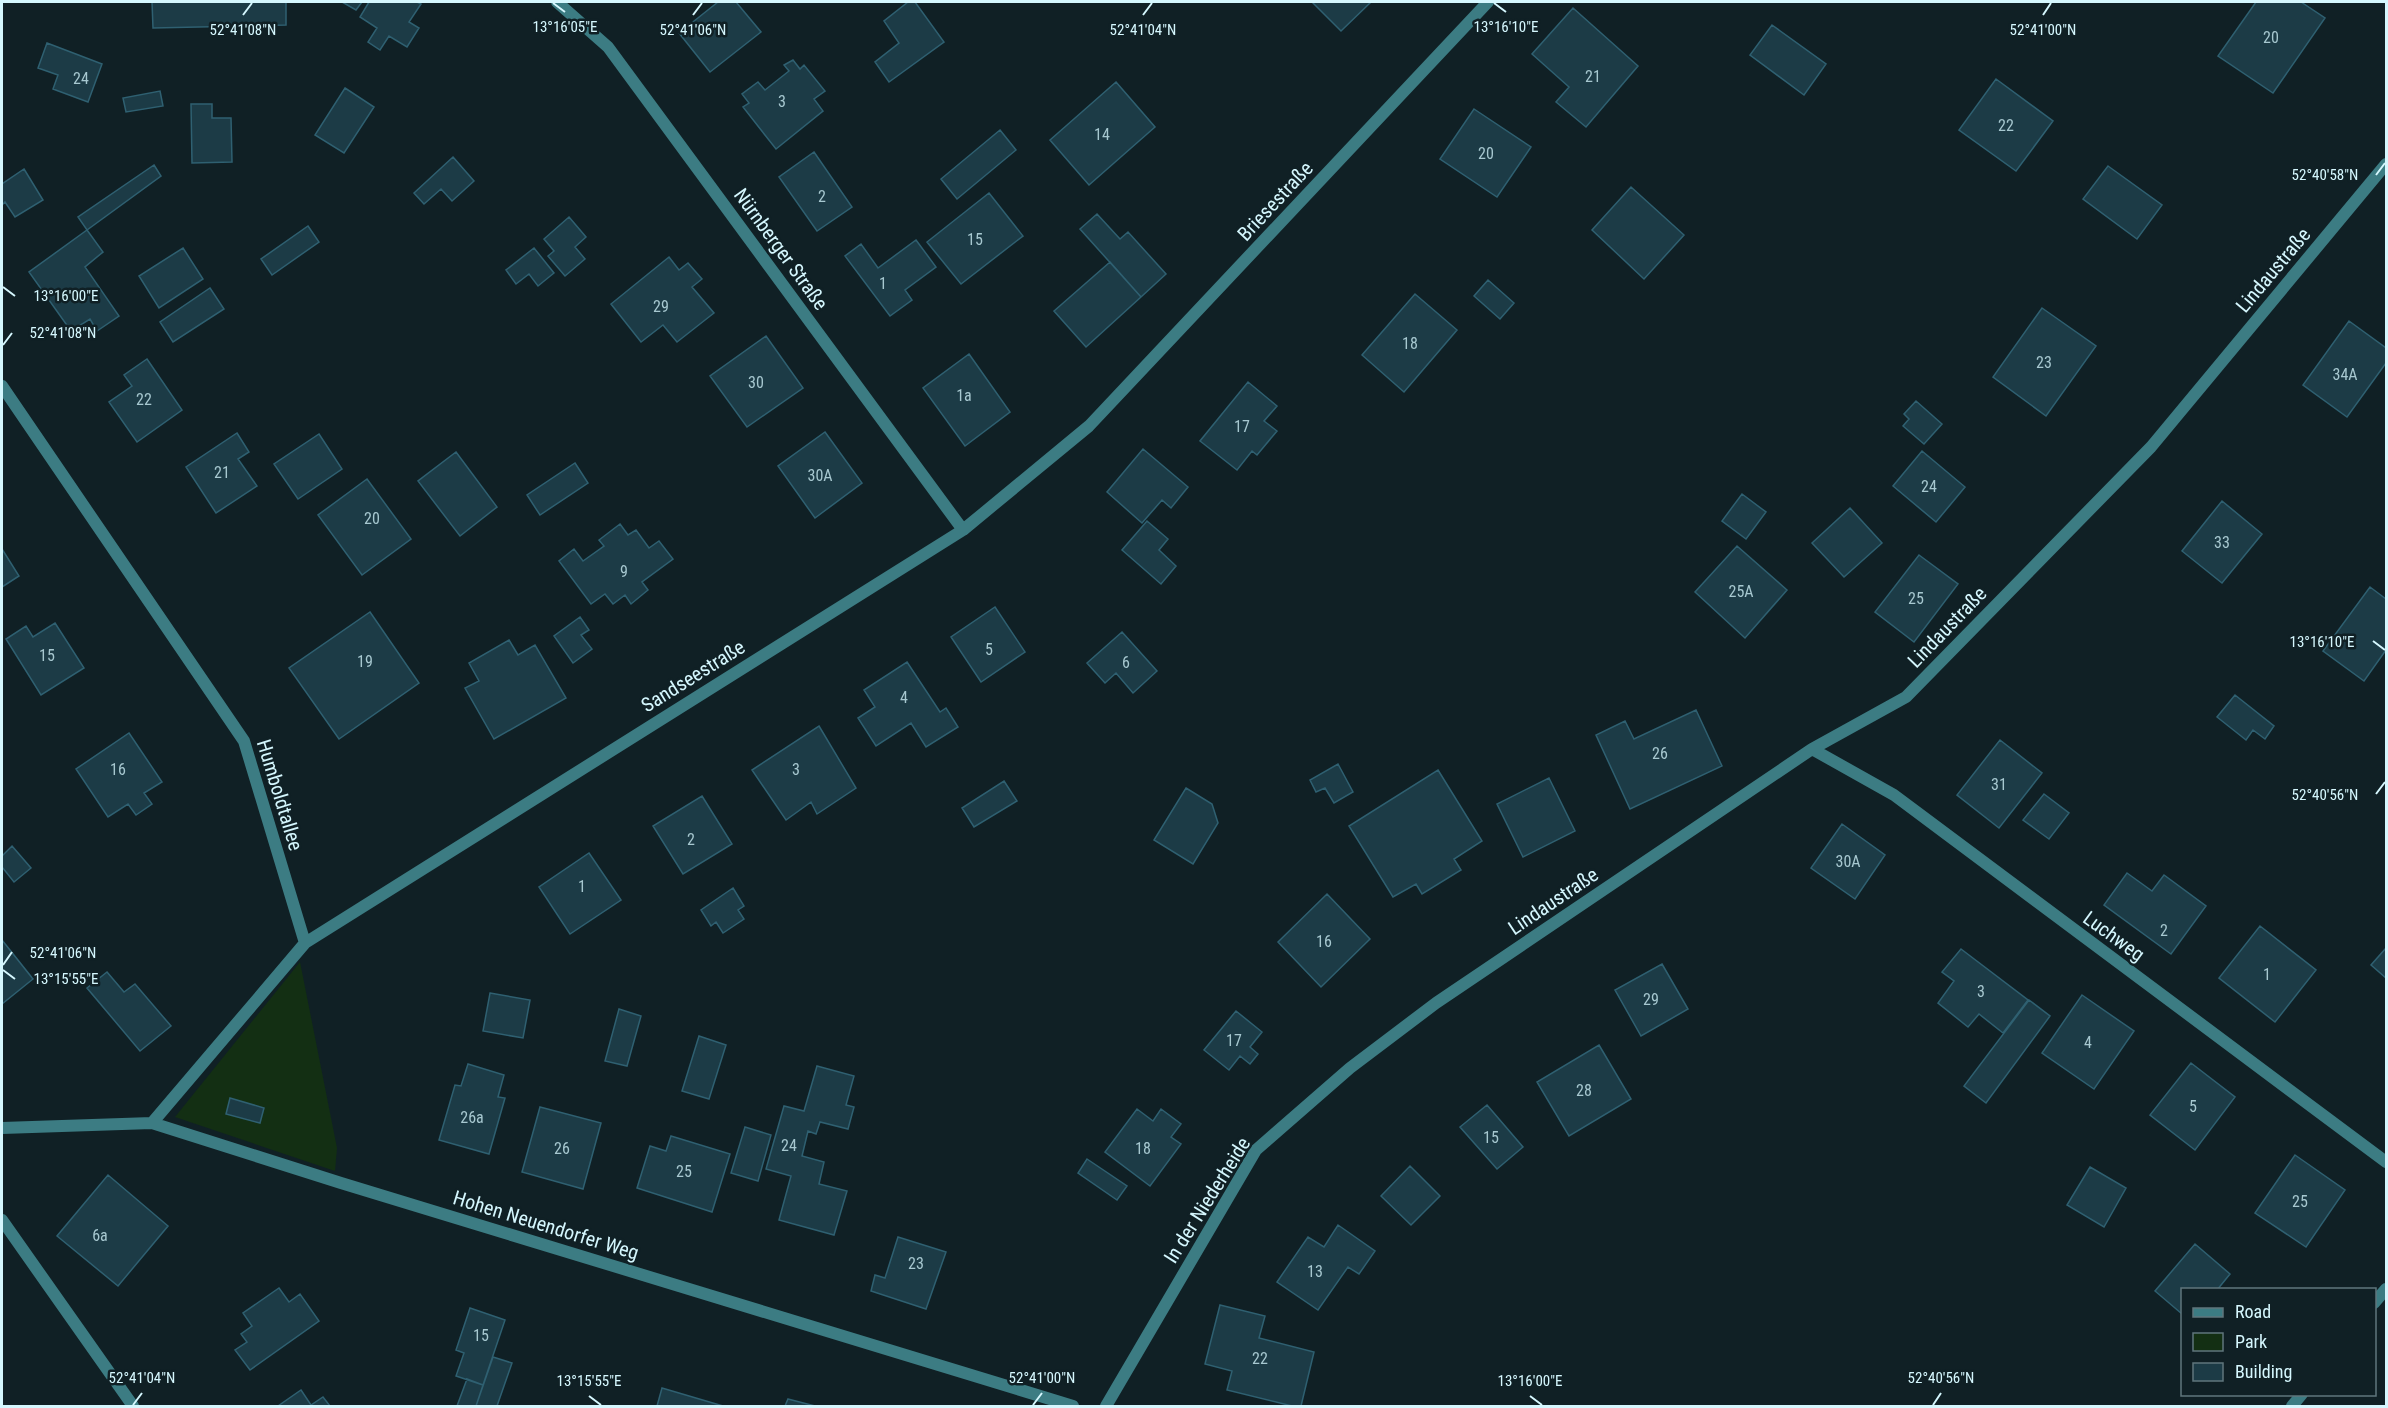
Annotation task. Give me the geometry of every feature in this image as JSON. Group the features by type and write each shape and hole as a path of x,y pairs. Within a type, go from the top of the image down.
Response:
{"street":[{"name":"Nürnberger Straße","path":"557,2 608,47 963,530"},
{"name":"Briesestraße","path":"1089,426 1488,2"},
{"name":"Lindaustraße","path":"1436,1003 1812,748 1906,697 2151,447 2386,164"},
{"name":"Humboldtallee","path":"2,386 244,741 305,943"},
{"name":"Sandseestraße","path":"305,943 963,530 1089,426"},
{"name":"Luchweg","path":"1812,748 1894,795 2386,1162"},
{"path":"152,1122 305,943"},
{"name":"In der Niederheide","path":"1106,1407 1256,1150 1350,1068 1436,1003"},
{"name":"Hohen Neuendorfer Weg","path":"2,1128 152,1122 341,1183 1073,1407"},
{"path":"2,1220 133,1407"},
{"path":"2376,1301 2386,1288"}],"green space":[{"path":"300,962 337,1148 335,1171 175,1117"}],"building":[{"path":"152,2 286,2 286,25 153,28"},
{"path":"342,2 362,2 356,10"},
{"path":"369,2 417,2 421,4 409,22 419,28 407,47 389,36 380,50 368,42 377,28 360,17"},
{"path":"718,2 736,2 761,32 710,72 679,33"},
{"path":"908,2 915,2 944,42 889,82 875,62 899,43 884,21"},
{"path":"1312,2 1371,2 1341,31"},
{"path":"2256,2 2301,2 2325,18 2273,93 2218,56"},
{"path":"1573,8 1638,66 1586,127 1556,102 1569,87 1532,54"},
{"path":"1772,25 1826,64 1804,95 1750,55"},
{"path":"47,43 102,64 88,102 53,89 58,75 38,68"},
{"path":"793,60 800,69 804,65 825,91 814,99 823,111 776,149 743,107 749,103 742,94 758,82 765,90 789,71 784,65"},
{"path":"1996,79 2053,121 2016,171 1959,130"},
{"path":"1116,82 1155,127 1089,185 1050,140"},
{"path":"345,88 374,107 344,153 315,135"},
{"path":"160,91 163,106 126,112 123,98"},
{"path":"191,104 212,104 212,118 231,118 232,162 192,163"},
{"path":"1474,109 1531,147 1497,197 1440,159"},
{"path":"1000,130 1016,150 957,199 941,179"},
{"path":"814,152 852,207 817,231 779,177"},
{"path":"453,157 474,181 452,201 441,189 424,204 414,193"},
{"path":"154,165 161,176 87,230 78,217"},
{"path":"2108,166 2162,205 2137,239 2083,199"},
{"path":"24,169 43,200 15,217 5,202 2,205 2,184"},
{"path":"1631,187 1684,235 1644,279 1592,230"},
{"path":"989,193 1023,236 961,284 927,242"},
{"path":"1097,214 1120,239 1128,232 1166,274 1141,297 1080,229"},
{"path":"569,217 586,237 575,247 585,259 565,276 548,256 554,251 544,239"},
{"path":"308,226 319,242 272,275 261,259"},
{"path":"87,230 103,252 85,267 119,316 97,331 90,319 71,331 29,272"},
{"path":"916,240 936,267 905,290 912,300 890,316 845,256 861,244 878,268"},
{"path":"183,248 203,279 159,308 139,276"},
{"path":"534,248 554,273 538,286 529,274 516,284 506,270"},
{"path":"669,257 679,270 688,263 702,279 692,287 714,313 677,342 663,325 641,342 611,304"},
{"path":"1110,262 1141,297 1086,347 1054,311"},
{"path":"1488,280 1514,303 1500,319 1474,296"},
{"path":"210,288 224,309 173,342 160,322"},
{"path":"1415,294 1457,330 1404,392 1362,355"},
{"path":"2042,308 2096,346 2046,416 1993,377"},
{"path":"2349,321 2386,348 2386,363 2347,417 2303,385"},
{"path":"766,336 803,388 747,427 710,376"},
{"path":"969,354 1010,412 965,446 923,388"},
{"path":"147,359 182,410 137,442 109,402 132,386 124,375"},
{"path":"1248,382 1277,406 1264,421 1277,431 1257,455 1252,451 1237,470 1200,441"},
{"path":"1916,401 1942,424 1924,444 1903,426 1909,419 1904,414"},
{"path":"825,432 862,483 815,518 778,466"},
{"path":"237,433 249,452 238,459 257,486 216,513 186,467"},
{"path":"319,434 342,469 298,499 274,464"},
{"path":"1143,449 1188,487 1171,508 1162,500 1142,523 1107,492"},
{"path":"1922,451 1965,487 1936,522 1893,486"},
{"path":"456,452 497,507 460,536 418,481"},
{"path":"575,463 588,483 540,515 527,495"},
{"path":"367,479 411,539 362,575 318,515"},
{"path":"1742,494 1766,512 1746,539 1722,521"},
{"path":"2222,501 2262,534 2222,583 2182,551"},
{"path":"1850,508 1882,543 1844,577 1812,543"},
{"path":"1147,521 1168,539 1159,550 1176,566 1161,584 1122,550"},
{"path":"620,524 628,535 636,530 649,548 659,541 673,559 642,582 648,590 631,604 625,595 613,604 605,594 591,604 559,561 574,549 583,561 604,546 599,540"},
{"path":"1737,546 1787,590 1745,638 1695,592"},
{"path":"2,549 19,576 2,587"},
{"path":"1919,555 1958,584 1914,642 1875,612"},
{"path":"2370,587 2386,599 2386,650 2364,681 2323,651"},
{"path":"995,607 1025,652 981,682 951,637"},
{"path":"370,612 419,683 339,739 289,668"},
{"path":"580,617 589,630 581,635 592,649 573,663 554,636"},
{"path":"55,623 84,668 41,695 6,639 26,626 33,637"},
{"path":"1122,632 1157,671 1133,693 1116,673 1105,683 1087,663"},
{"path":"509,640 518,655 535,645 566,698 494,739 465,688 479,681 469,663"},
{"path":"907,662 940,712 946,708 958,727 926,747 911,723 876,746 858,718 875,707 864,690"},
{"path":"2235,695 2274,726 2265,739 2253,730 2246,740 2217,717"},
{"path":"1696,710 1722,766 1630,809 1596,735 1625,721 1634,739"},
{"path":"819,726 856,788 817,814 811,802 786,820 752,770"},
{"path":"129,733 162,782 144,793 152,804 136,815 128,804 108,817 76,769"},
{"path":"2000,740 2042,773 1999,828 1957,795"},
{"path":"1338,764 1353,792 1334,803 1325,788 1316,792 1310,780"},
{"path":"1438,770 1482,841 1454,859 1461,870 1422,894 1416,884 1393,897 1349,826"},
{"path":"1549,778 1575,831 1523,857 1497,804"},
{"path":"1004,781 1017,801 974,827 962,808"},
{"path":"1186,788 1212,804 1218,823 1193,864 1154,840"},
{"path":"2044,794 2069,813 2049,839 2023,820"},
{"path":"702,796 732,844 683,874 653,826"},
{"path":"1842,824 1885,855 1855,899 1811,868"},
{"path":"12,846 31,868 14,882 2,867 2,856"},
{"path":"589,853 621,900 570,934 539,887"},
{"path":"2127,873 2152,891 2164,875 2206,906 2171,954 2104,905"},
{"path":"733,888 744,906 738,910 744,919 723,933 716,922 711,926 701,910"},
{"path":"1327,894 1370,939 1321,987 1278,942"},
{"path":"2260,926 2316,970 2275,1022 2219,978"},
{"path":"2,940 33,979 2,1004"},
{"path":"2386,948 2386,978 2371,965"},
{"path":"1961,949 2028,1000 2003,1033 1979,1014 1968,1027 1938,1003 1954,981 1942,972"},
{"path":"1662,964 1688,1009 1641,1036 1615,990"},
{"path":"107,972 124,992 135,984 171,1026 140,1051 87,988"},
{"path":"490,993 530,1000 523,1038 483,1031"},
{"path":"2082,995 2134,1031 2094,1089 2042,1053"},
{"path":"2029,1000 2050,1016 1986,1103 1964,1086"},
{"path":"619,1009 641,1016 627,1066 605,1061"},
{"path":"1236,1011 1262,1032 1250,1047 1258,1054 1250,1064 1240,1056 1229,1070 1204,1050"},
{"path":"699,1036 726,1045 709,1099 682,1091"},
{"path":"1599,1045 1631,1099 1569,1136 1537,1082"},
{"path":"2191,1063 2235,1097 2195,1150 2150,1115"},
{"path":"468,1064 504,1075 498,1097 505,1098 489,1154 439,1140 455,1085 461,1086"},
{"path":"817,1066 854,1076 846,1105 854,1107 848,1129 820,1122 816,1134 808,1131 802,1156 824,1162 819,1184 847,1191 834,1235 779,1220 791,1176 766,1169 784,1106 804,1111"},
{"path":"230,1098 264,1108 260,1123 226,1114"},
{"path":"1487,1105 1523,1147 1497,1169 1460,1127"},
{"path":"540,1107 601,1123 583,1189 522,1172"},
{"path":"1137,1109 1153,1121 1161,1109 1181,1124 1171,1137 1181,1144 1150,1186 1105,1152"},
{"path":"745,1127 771,1135 758,1181 731,1173"},
{"path":"671,1136 730,1154 712,1212 637,1188 650,1146 666,1151"},
{"path":"2295,1155 2345,1190 2306,1247 2255,1213"},
{"path":"1087,1159 1127,1186 1117,1200 1078,1173"},
{"path":"1410,1166 1440,1196 1411,1225 1381,1196"},
{"path":"2090,1167 2126,1188 2104,1227 2067,1205"},
{"path":"108,1175 168,1226 118,1286 57,1236"},
{"path":"1338,1225 1375,1251 1359,1274 1348,1267 1318,1310 1277,1282 1308,1237 1324,1247"},
{"path":"898,1237 946,1252 926,1309 871,1291 875,1275 885,1278"},
{"path":"2195,1244 2230,1274 2219,1288 2181,1288 2181,1313 2155,1291"},
{"path":"279,1288 289,1302 300,1294 319,1321 250,1370 235,1350 247,1342 241,1334 252,1326 243,1313"},
{"path":"1220,1305 1265,1316 1259,1338 1314,1352 1301,1406 1292,1406 1227,1390 1232,1371 1205,1364"},
{"path":"470,1308 505,1320 483,1385 456,1376 464,1353 456,1350"},
{"path":"493,1357 512,1363 497,1406 476,1406"},
{"path":"467,1379 483,1385 476,1406 457,1406"},
{"path":"662,1388 723,1406 657,1406"},
{"path":"301,1390 311,1405 323,1397 330,1406 278,1406"},
{"path":"788,1399 815,1406 785,1406"}]}
